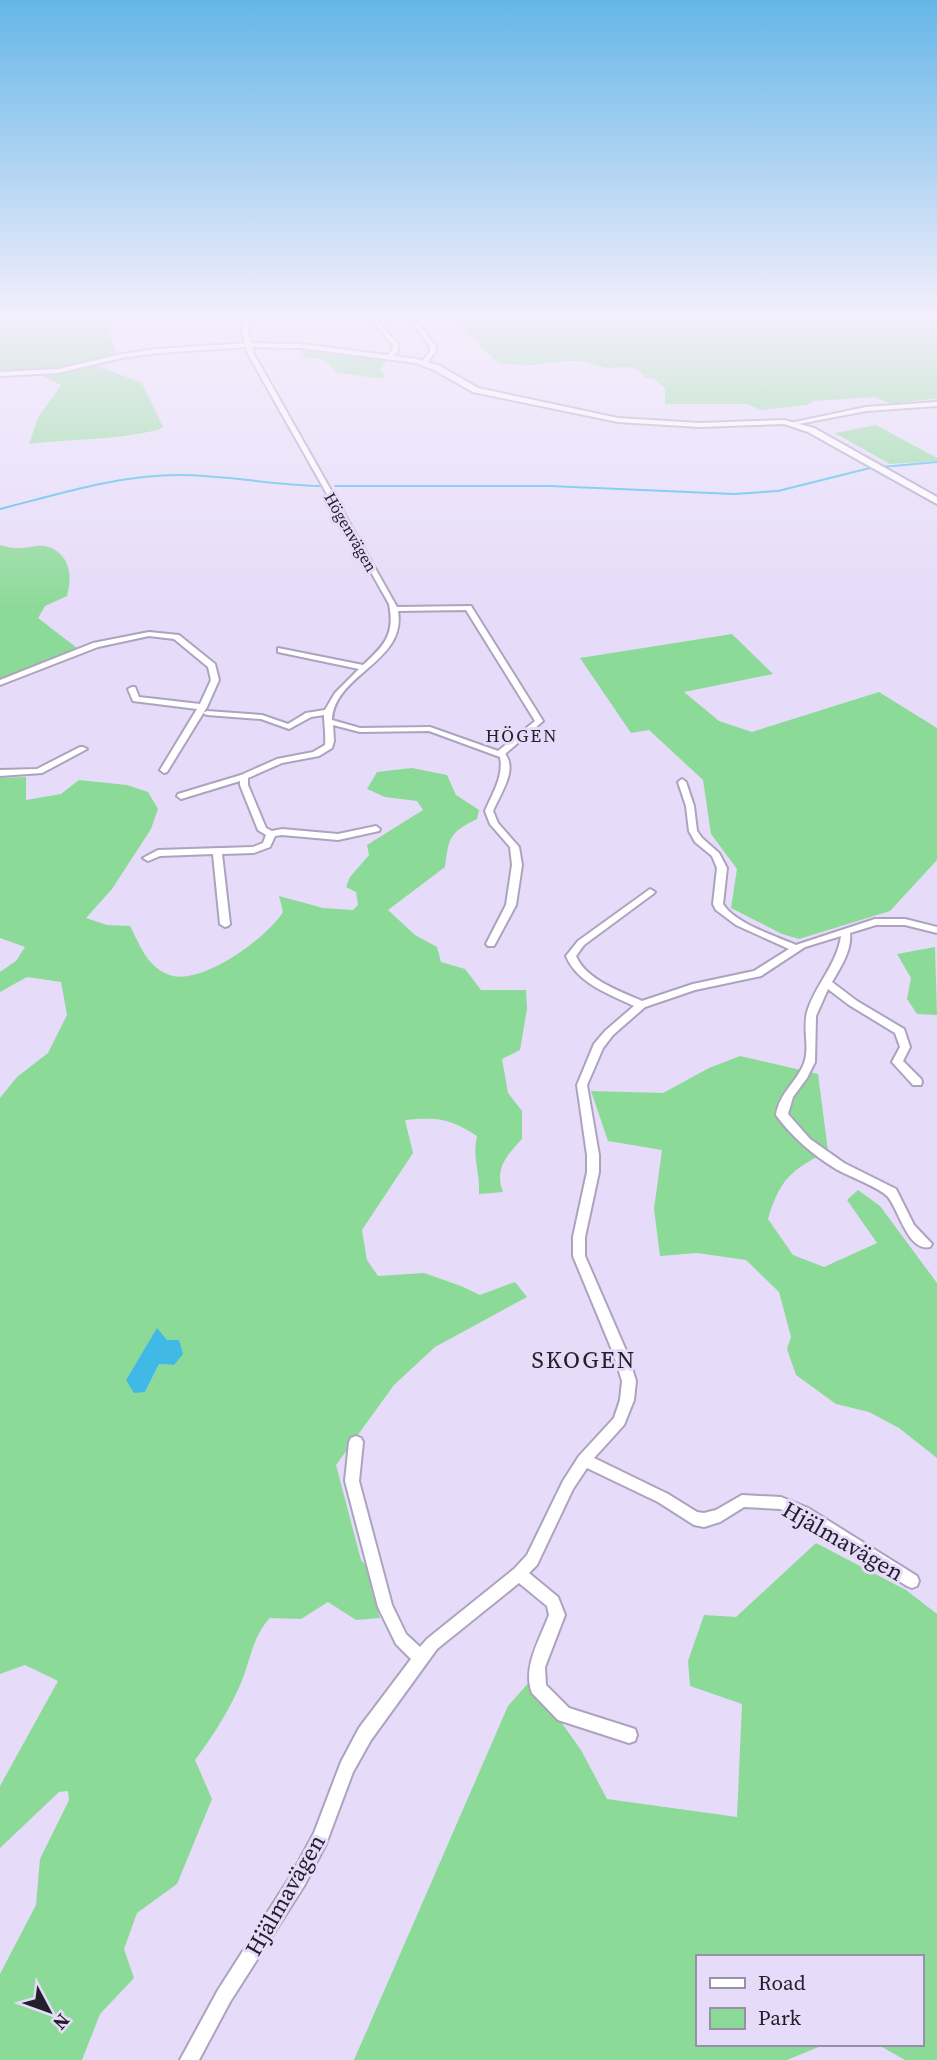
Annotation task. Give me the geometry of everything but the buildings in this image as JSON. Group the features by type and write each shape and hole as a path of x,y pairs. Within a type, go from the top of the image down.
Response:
{"street":[{"name":"Högenvägen","path":"284,415 395,609"},
{"path":"595,415 618,420 699,425 793,423 834,415"},
{"path":"793,423 811,430 937,502"},
{"path":"181,796 244,777 280,761 321,752 329,746 328,716 345,688 383,650 395,622 395,609 468,608 539,721 500,754"},
{"path":"0,682 96,645 149,634 170,634 204,659 216,673 205,710 164,770"},
{"path":"282,650 366,668"},
{"path":"132,689 136,699 146,702 262,717 289,727 309,715 328,716 360,730 430,729 500,754 507,761 489,811 494,824 514,847 517,865 512,905 491,944"},
{"path":"0,773 39,771 83,749"},
{"path":"244,777 244,785 262,830 271,834 282,832 338,837 376,829"},
{"path":"682,782 690,806 693,831 698,840 716,855 722,868 718,904 721,910 739,923 795,948"},
{"path":"148,858 158,853 217,853 262,849 267,845 271,834"},
{"path":"217,853 225,924"},
{"path":"641,1005 582,973 572,964 571,956 586,939 650,892"},
{"name":"Hjälmavägen","path":"189,2060 224,1996 298,1880 320,1838 347,1768 365,1734 421,1658 457,1623 519,1574 532,1560 568,1485 584,1460 619,1421 627,1400 629,1381 618,1345 579,1256 579,1237 593,1172 593,1154 582,1085 589,1065 609,1033 641,1005 693,987 757,974 795,948 859,925 887,921 905,922 937,930"},
{"path":"842,932 846,935 845,942 828,984 812,1011 808,1067 783,1103 782,1115 806,1142 839,1166 892,1192 910,1228 926,1244"},
{"path":"828,984 853,1003 900,1031 905,1047 897,1062 917,1082"},
{"path":"356,1442 352,1481 386,1607 401,1639 421,1658"},
{"name":"Hjälmavägen","path":"584,1460 704,1521 720,1516 742,1501 781,1503 803,1513 912,1581"},
{"path":"519,1574 553,1602 557,1615 537,1667 538,1688 564,1714 629,1735"}],"green space":[{"path":"40,415 157,415 163,427 126,436 29,444"},
{"path":"876,425 937,458 937,461 890,464 835,433"},
{"path":"0,545 17,548 45,546 65,559 70,581 67,596 45,606 38,618 77,648 0,680"},
{"path":"732,634 773,674 684,692 719,721 752,732 879,692 937,728 937,860 890,911 799,939 782,934 731,908 737,869 711,834 703,780 649,730 631,733 580,658"},
{"path":"412,768 447,775 456,795 479,810 477,819 456,832 449,842 445,867 388,910 415,935 437,947 441,962 465,969 481,990 526,990 527,1009 520,1050 502,1059 508,1093 522,1111 522,1139 501,1169 503,1192 479,1194 475,1152 477,1136 459,1125 443,1120 405,1120 413,1153 362,1230 367,1260 378,1276 424,1273 480,1295 515,1282 527,1297 435,1347 394,1385 336,1465 361,1560 370,1570 371,1589 380,1618 356,1620 328,1602 301,1619 270,1618 264,1625 231,1703 195,1760 212,1799 177,1884 137,1913 124,1949 134,1978 100,2014 82,2060 0,2060 0,1974 36,1905 40,1859 69,1800 68,1791 59,1792 0,1848 0,1786 58,1681 25,1665 0,1674 0,1098 17,1077 48,1053 67,1015 61,982 27,977 0,992 0,972 16,961 25,947 0,938 0,778 26,777 26,800 61,794 79,780 127,785 148,792 158,809 151,829 112,889 86,918 107,925 130,926 153,964 165,973 178,977 194,975 230,959 262,935 283,912 279,896 323,908 353,910 358,905 356,892 346,887 350,877 369,855 367,845 423,810 417,801 385,797 367,789 377,772","holes":["157,1329 167,1340 174,1365 159,1364 145,1392 126,1380"]},
{"path":"935,947 937,1015 917,1014 907,999 911,978 897,954"},
{"path":"740,1056 818,1074 828,1151 789,1177 777,1194 768,1219 793,1255 824,1267 877,1243 847,1200 858,1190 880,1206 937,1283 937,1458 899,1428 869,1412 836,1404 796,1375 787,1349 791,1337 779,1292 746,1260 697,1253 660,1256 654,1209 662,1150 608,1141 591,1091 663,1093 709,1068"},
{"path":"816,1543 906,1590 937,1614 937,2060 905,2060 880,2046 923,2046 923,1955 696,1955 696,2046 821,2046 787,2060 354,2060 508,1706 531,1680 581,1750 607,1799 737,1817 742,1704 690,1686 688,1661 704,1615 736,1617"}],"water":[{"path":"157,1328 167,1340 179,1340 183,1354 174,1365 159,1364 145,1392 134,1393 126,1380"}],"waterway":[{"path":"882,467 937,462"},
{"path":"335,486 550,486 734,494 778,491 870,468"},
{"path":"0,509 89,486 156,476 197,475 319,486"}],"district":[{"name":"HÖGEN","path":"522,736"},
{"name":"SKOGEN","path":"584,1360"}]}
